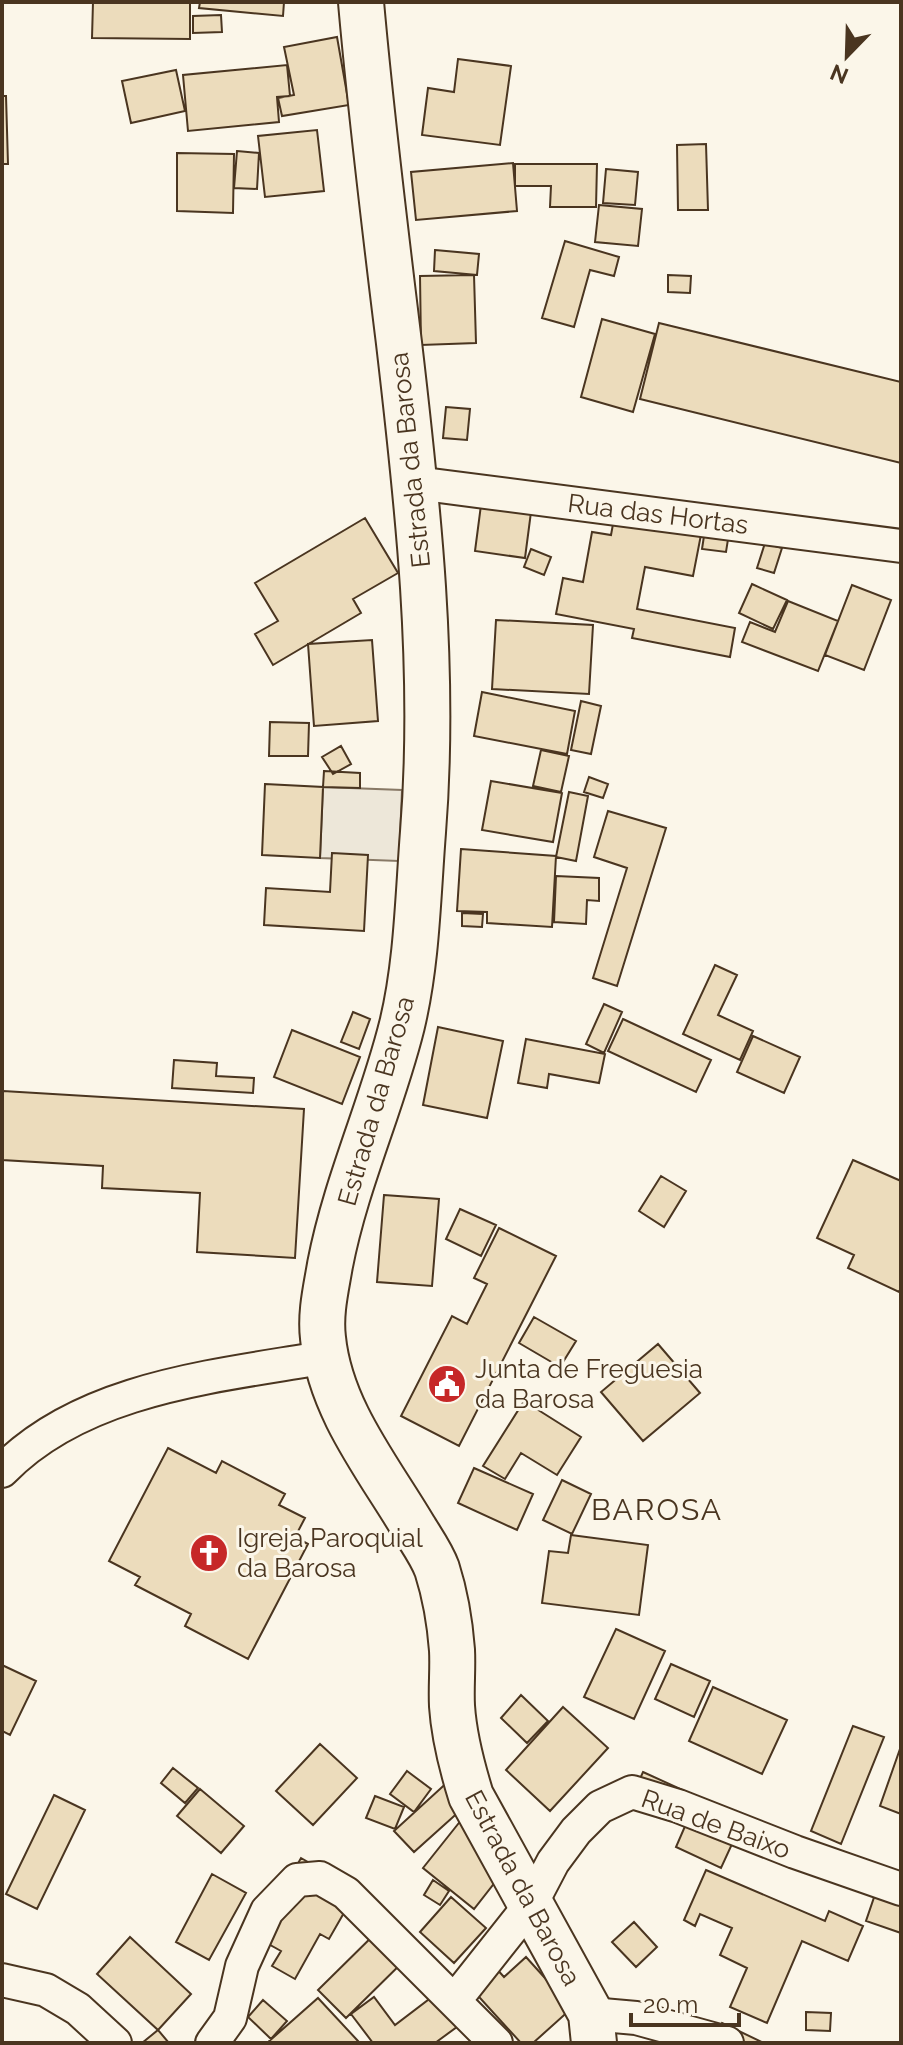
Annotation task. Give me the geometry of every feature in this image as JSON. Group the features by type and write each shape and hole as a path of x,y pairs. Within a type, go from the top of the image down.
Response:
{"street":[{"name":"Estrada da Barosa","path":"361,2 372,124 416,483 428,702 426,802 411,981 394,1056 332,1252 322,1312 323,1340 337,1392 356,1438 393,1492 436,1566 452,1648 452,1708 462,1766 471,1796 531,1904 592,2028"},
{"name":"Rua das Hortas","path":"416,483 901,546"},
{"path":"2,1471 49,1433 106,1404 195,1380 327,1357"},
{"name":"Rua de Baixo","path":"531,1904 553,1862 576,1831 600,1807 632,1792 678,1806 901,1889"},
{"path":"212,2043 230,2018 242,1966 267,1911 297,1880 320,1878 346,1893 496,2043"},
{"path":"455,2000 531,1904"},
{"path":"2,1980 46,1990 78,2009 115,2043"},
{"path":"592,2028 636,2018 727,2043"}],"shaded area":[{"path":"323,787 402,790 399,861 320,858"}],"building":[{"path":"93,2 190,2 190,39 92,38"},
{"path":"200,2 284,2 283,16 199,8"},
{"path":"221,15 222,32 193,33 193,16"},
{"path":"337,37 349,105 282,116 278,98 294,95 284,47"},
{"path":"458,59 511,66 500,145 422,135 428,88 454,92"},
{"path":"287,65 290,96 277,97 279,122 188,131 183,75"},
{"path":"176,70 185,111 131,123 122,81"},
{"path":"2,96 6,96 8,164 2,164"},
{"path":"317,130 324,191 265,197 258,136"},
{"path":"706,144 708,210 678,210 677,145"},
{"path":"237,151 259,153 257,189 234,188"},
{"path":"177,153 234,154 233,213 177,211"},
{"path":"513,163 517,211 416,220 411,172"},
{"path":"515,164 597,164 596,207 550,207 551,186 515,186"},
{"path":"606,169 638,172 635,205 603,203"},
{"path":"599,205 642,209 638,246 595,242"},
{"path":"565,241 619,257 614,276 590,270 574,327 542,318"},
{"path":"435,250 479,254 477,275 434,271"},
{"path":"474,275 476,343 421,345 420,276"},
{"path":"668,275 691,276 690,293 668,292"},
{"path":"602,319 655,334 633,412 581,397"},
{"path":"659,323 901,382 901,463 640,399"},
{"path":"446,407 470,409 467,440 443,438"},
{"path":"484,482 534,489 525,558 475,551"},
{"path":"618,497 705,514 693,576 645,567 637,609 735,628 730,657 632,638 634,629 556,614 563,578 583,582 592,532 611,535"},
{"path":"708,510 732,514 726,552 702,549"},
{"path":"365,518 398,573 353,599 361,613 273,665 255,634 278,621 255,583"},
{"path":"765,543 782,548 774,573 757,568"},
{"path":"531,549 551,557 544,575 524,567"},
{"path":"752,584 787,600 773,629 739,613"},
{"path":"852,585 891,600 864,670 825,655"},
{"path":"788,601 838,621 818,671 742,642 750,622 775,632"},
{"path":"496,620 593,625 589,694 492,689"},
{"path":"372,640 378,721 314,726 308,644"},
{"path":"482,692 575,711 567,754 474,736"},
{"path":"581,701 601,706 591,754 571,750"},
{"path":"270,722 309,723 308,756 269,756"},
{"path":"341,746 351,764 333,774 322,757"},
{"path":"541,750 569,756 561,792 533,786"},
{"path":"324,771 360,773 360,788 323,787"},
{"path":"589,777 608,784 603,798 584,792"},
{"path":"491,781 562,793 553,842 482,830"},
{"path":"265,784 323,787 320,858 262,855"},
{"path":"569,792 588,796 576,861 556,857"},
{"path":"608,811 666,828 617,986 593,978 627,868 594,857"},
{"path":"461,849 556,856 552,927 487,923 487,912 457,911"},
{"path":"332,853 368,855 364,931 264,925 266,888 330,892"},
{"path":"556,876 599,878 599,901 587,900 586,924 554,922"},
{"path":"462,913 483,914 482,927 462,926"},
{"path":"715,965 737,975 718,1015 753,1031 740,1060 683,1034"},
{"path":"604,1004 622,1012 604,1053 586,1044"},
{"path":"353,1012 370,1019 359,1049 341,1042"},
{"path":"623,1019 711,1060 696,1092 608,1051"},
{"path":"438,1027 503,1041 487,1118 423,1105"},
{"path":"292,1030 360,1057 342,1104 274,1077"},
{"path":"753,1036 800,1057 784,1093 737,1072"},
{"path":"526,1039 605,1054 599,1083 549,1074 547,1088 518,1083"},
{"path":"174,1060 217,1063 216,1076 254,1078 253,1093 172,1088"},
{"path":"3,1091 304,1109 295,1258 197,1252 200,1193 102,1188 103,1166 2,1160"},
{"path":"853,1160 901,1181 899,1292 848,1268 854,1255 817,1238"},
{"path":"661,1176 686,1191 664,1227 639,1211"},
{"path":"384,1195 439,1199 432,1286 377,1282"},
{"path":"460,1209 496,1225 481,1256 446,1239"},
{"path":"499,1228 556,1256 459,1446 401,1416 452,1316 467,1324 487,1284 474,1278"},
{"path":"534,1317 576,1341 560,1367 519,1343"},
{"path":"658,1344 700,1393 643,1441 601,1392"},
{"path":"524,1401 581,1437 557,1475 521,1453 505,1479 483,1466"},
{"name":"Igreja Paroquial da Barosa","path":"168,1448 216,1473 222,1461 285,1494 279,1505 305,1518 295,1537 308,1544 248,1659 185,1626 191,1614 135,1585 140,1577 109,1561"},
{"path":"474,1468 533,1494 517,1530 458,1503"},
{"path":"562,1480 591,1494 572,1534 543,1520"},
{"path":"571,1535 648,1545 639,1615 542,1603 549,1551 568,1553"},
{"path":"616,1629 665,1651 634,1719 584,1697"},
{"path":"671,1664 710,1681 694,1717 655,1699"},
{"path":"2,1665 36,1681 10,1735 2,1731"},
{"path":"713,1687 787,1720 762,1774 689,1741"},
{"path":"521,1695 548,1721 527,1743 501,1718"},
{"path":"563,1707 608,1748 550,1811 506,1770"},
{"path":"853,1726 884,1737 841,1844 811,1831"},
{"path":"320,1744 357,1778 313,1825 276,1791"},
{"path":"901,1746 901,1814 880,1806"},
{"path":"173,1768 198,1788 185,1803 161,1783"},
{"path":"407,1771 431,1789 414,1812 390,1794"},
{"path":"643,1772 744,1818 721,1868 676,1847 686,1824 631,1799"},
{"path":"452,1778 472,1800 414,1852 394,1831"},
{"path":"200,1789 244,1826 221,1853 177,1816"},
{"path":"54,1795 85,1810 37,1909 6,1894"},
{"path":"375,1796 404,1807 395,1829 366,1818"},
{"path":"462,1819 503,1872 474,1909 423,1868"},
{"path":"301,1858 357,1890 329,1939 320,1934 295,1979 272,1966 281,1951 256,1937"},
{"path":"706,1870 825,1921 829,1911 863,1926 848,1961 802,1941 767,2023 730,2007 747,1968 720,1955 732,1928 700,1914 695,1926 684,1920"},
{"path":"883,1871 901,1877 901,1933 866,1921"},
{"path":"212,1874 246,1893 209,1960 176,1942"},
{"path":"433,1880 449,1891 440,1905 424,1895"},
{"path":"451,1897 486,1928 454,1963 420,1932"},
{"path":"389,1920 417,1948 346,2018 318,1990"},
{"path":"634,1922 657,1947 636,1967 612,1942"},
{"path":"130,1937 191,1994 158,2030 97,1974"},
{"path":"485,1956 504,1977 526,1957 572,2008 533,2043 521,2043 461,1977"},
{"path":"453,1981 476,2013 435,2043 373,2043 351,2014 374,1997 395,2025"},
{"path":"318,1998 357,2043 267,2043"},
{"path":"263,2000 287,2021 271,2039 248,2017"},
{"path":"806,2012 831,2013 830,2031 806,2030"},
{"path":"722,2023 764,2043 713,2043"},
{"path":"158,2030 169,2043 142,2043"}],"place":[{"name":"Junta de Freguesia da Barosa","path":"447,1384"},
{"name":"Igreja Paroquial da Barosa","path":"209,1553"}],"district":[{"name":"BAROSA","path":"657,1509"}]}
